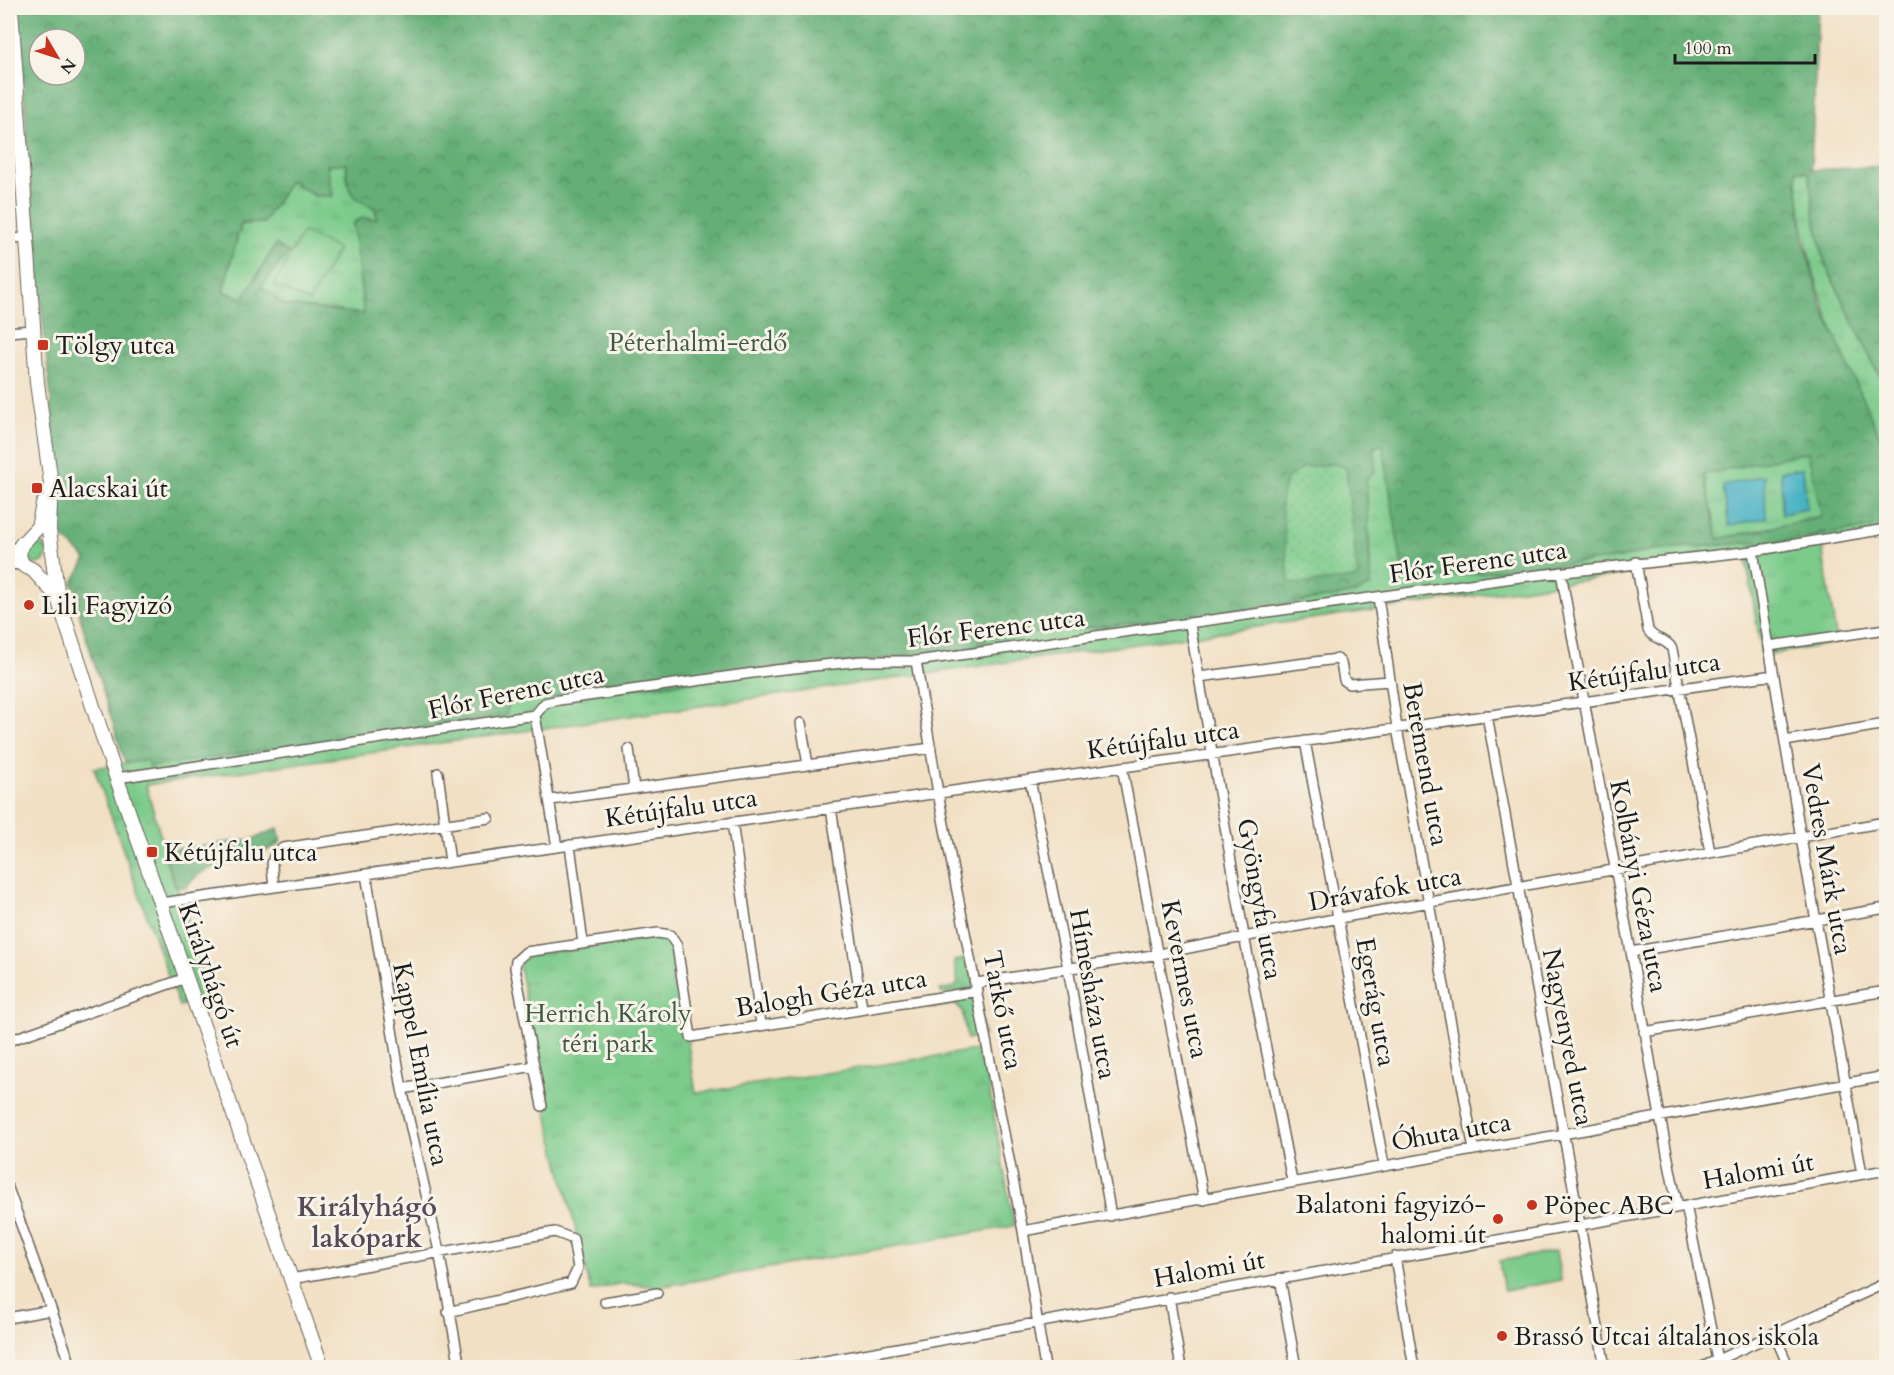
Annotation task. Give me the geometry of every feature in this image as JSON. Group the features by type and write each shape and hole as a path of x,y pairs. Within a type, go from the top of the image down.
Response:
{"street":[{"path":"11,8 13,122 29,238 33,330 41,406 39,429 44,503 40,520 19,554 28,567"},
{"path":"8,239 29,238"},
{"path":"8,332 33,330"},
{"name":"Királyhágó út","path":"41,406 51,483 49,530 58,598 117,778 322,1368"},
{"name":"Flór Ferenc utca","path":"117,778 535,715 545,703 559,700 718,680 775,670 862,661 916,661 1636,562 1753,551 1887,529"},
{"path":"8,551 26,541 45,538 53,553 45,568 8,564"},
{"name":"Vedres Márk utca","path":"1753,551 1801,838 1862,1173"},
{"path":"1636,562 1648,630 1654,637 1666,641 1671,646 1710,852"},
{"name":"Királyhágó út","path":"28,567 58,598"},
{"name":"Kolbányi Géza utca","path":"1561,572 1613,868 1631,952 1658,1118 1682,1206 1717,1360"},
{"name":"Beremend utca","path":"1378,597 1397,728 1474,1150"},
{"name":"Gyöngyfa utca","path":"1190,625 1244,936 1292,1181"},
{"path":"1769,646 1887,629"},
{"path":"1199,677 1337,659 1341,663 1344,680 1349,684 1390,681"},
{"name":"Tarkő utca","path":"916,661 938,793 1023,1231 1045,1368"},
{"name":"Kétújfalu utca","path":"161,903 1774,675"},
{"path":"535,715 551,800 557,847"},
{"name":"Nagyenyed utca","path":"1487,715 1565,1133 1605,1368"},
{"path":"801,723 808,765"},
{"path":"1785,741 1887,724"},
{"name":"Egerág utca","path":"1305,741 1384,1165"},
{"name":"Kétújfalu utca","path":"551,800 931,748"},
{"name":"Kétújfalu utca","path":"629,749 634,789"},
{"name":"Kevermes utca","path":"1122,767 1204,1200"},
{"path":"438,773 450,862"},
{"name":"Hímesháza utca","path":"1030,780 1068,968 1111,1216"},
{"path":"831,808 862,1008"},
{"path":"274,887 272,860 275,852 283,848 489,818"},
{"path":"732,822 761,1024"},
{"name":"Drávafok utca","path":"977,987 1068,968 1159,954 1339,918 1613,868 1887,822"},
{"path":"542,1106 515,968 516,962 526,952 583,943 570,845"},
{"name":"Kappel Emília utca","path":"366,874 402,1089 439,1251 448,1312 460,1368"},
{"path":"1631,952 1887,908"},
{"name":"Balogh Géza utca","path":"583,943 658,933 670,935 677,946 691,1036 977,987"},
{"path":"8,1041 186,978"},
{"path":"1644,1032 1887,991"},
{"path":"402,1089 534,1066"},
{"name":"Óhuta utca","path":"1023,1231 1887,1076"},
{"name":"Halomi út","path":"786,1368 1169,1297 1887,1170"},
{"path":"8,1188 72,1368"},
{"path":"291,1279 555,1232 573,1239 578,1268 571,1283 448,1312"},
{"path":"1395,1257 1414,1368"},
{"path":"1280,1278 1296,1368"},
{"path":"1700,1368 1887,1283"},
{"path":"605,1302 657,1293"},
{"path":"1169,1297 1181,1368"},
{"path":"8,1318 51,1310"},
{"path":"1774,1333 1789,1368"}],"green space":[{"name":"Péterhalmi-erdő","path":"18,8 1818,8 1811,170 1886,166 1886,389 1825,264 1815,219 1809,173 1796,170 1803,238 1821,304 1886,451 1886,525 1765,544 1757,542 1651,550 1620,558 1404,581 1383,445 1374,446 1375,471 1366,480 1371,586 1353,594 1198,617 988,637 980,647 534,700 519,698 509,704 506,715 149,767 147,760 125,763 76,604 81,596 72,584 86,559 58,533 51,399 34,237","holes":["346,163 351,192 359,200 375,208 377,219 362,218 353,223 364,314 284,305 261,286 289,253 276,244 243,299 223,291 241,224 263,223 290,181 315,196 333,196 327,165","1808,452 1822,517 1718,539 1704,474"]},
{"path":"346,163 351,192 359,200 375,208 377,219 353,223 364,314 284,305 261,286 288,253 276,244 243,299 223,291 241,224 263,223 290,181 315,196 327,165"},
{"path":"1796,170 1809,173 1815,219 1825,264 1886,389 1886,451 1854,382 1827,315 1807,245"},
{"path":"303,232 338,249 309,302 274,285"},
{"path":"1384,445 1405,581 1620,558 1651,550 1757,542 1765,544 1886,525 1886,537 1822,546 1837,643 1762,656 1746,557 146,785 165,852 214,994 179,1006 94,768 147,760 150,766 506,715 509,704 519,698 534,700 979,647 988,637 1198,617 1371,586 1366,480 1375,471 1374,446"},
{"path":"1808,451 1822,517 1718,539 1704,474"},
{"path":"1335,464 1346,468 1358,578 1298,584 1289,582 1281,502 1286,479 1304,467"},
{"path":"36,542 44,545 47,553 44,561 36,564 28,561 25,553 28,545"},
{"path":"278,828 281,841 276,846 242,861 210,868 199,874 185,888 175,886 166,859 173,849 254,839"},
{"name":"Herrich Károly téri park","path":"659,937 667,939 672,946 696,1093 982,1049 1014,1226 658,1287 621,1283 591,1291 549,1123 519,965 529,955"},
{"path":"970,958 975,988 942,994 940,990 955,987 958,983 954,961"},
{"path":"976,994 984,1035 967,1039 962,1010 955,1004 931,1008 931,1002"},
{"path":"1556,1251 1561,1280 1504,1291 1499,1261"}],"water":[{"path":"1803,468 1807,509 1782,514 1781,471"},
{"path":"1764,475 1766,518 1729,526 1723,486"}],"place":[{"name":"Tölgy utca","path":"43,345"},
{"name":"Alacskai út","path":"37,488"},
{"name":"Lili Fagyizó","path":"29,605"},
{"name":"Kétújfalu utca","path":"152,852"},
{"name":"Pöpec ABC","path":"1532,1205"},
{"name":"Balatoni fagyizó- halomi út","path":"1498,1219"},
{"name":"Brassó Utcai általános iskola","path":"1502,1336"}],"district":[{"name":"Királyhágó lakópark","path":"367,1222"}]}
